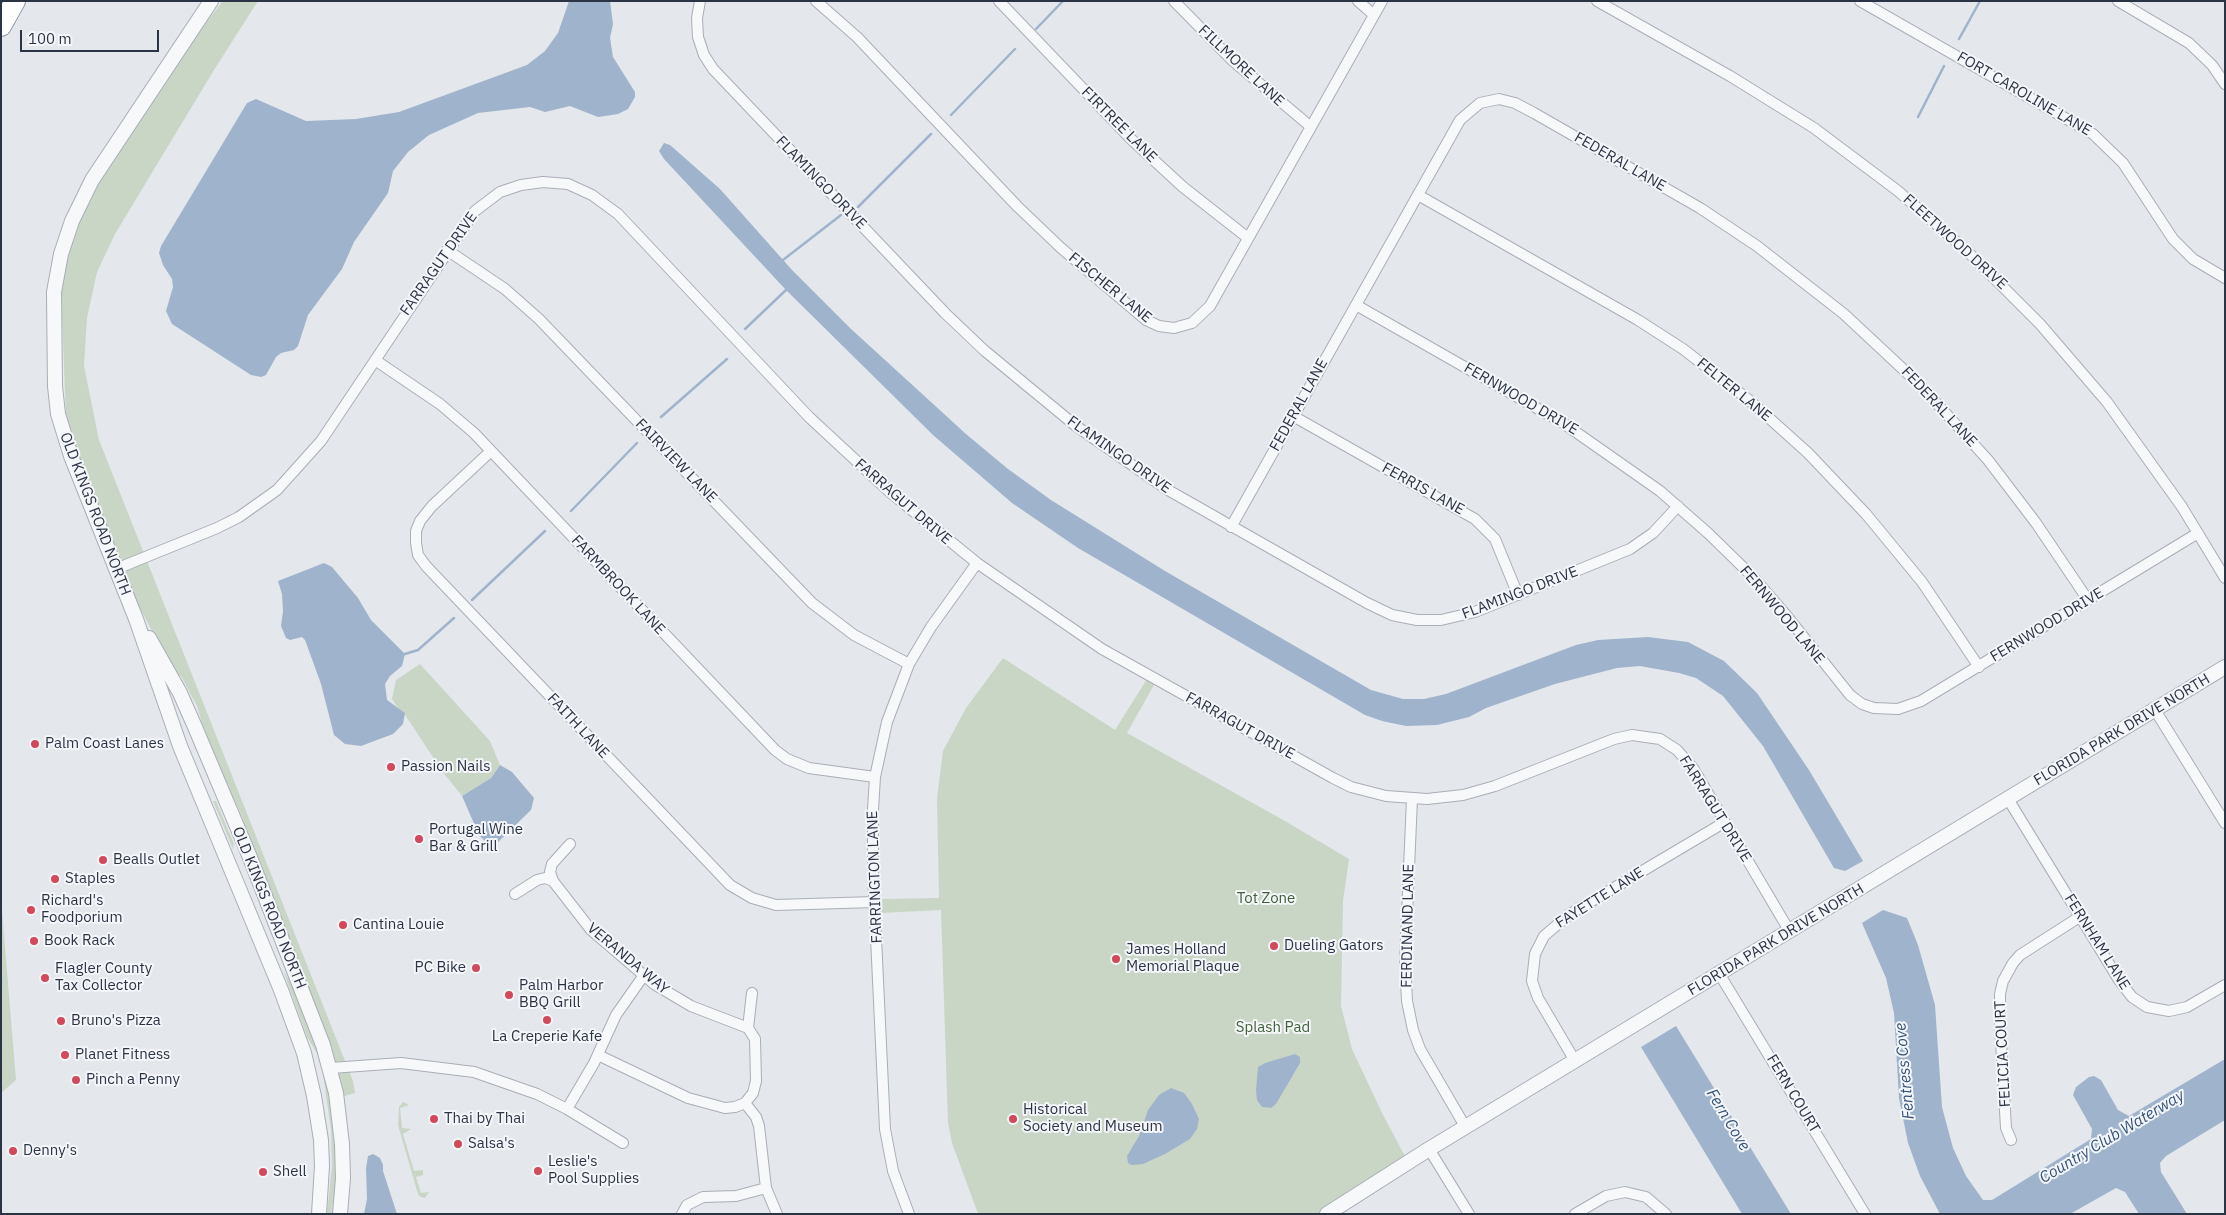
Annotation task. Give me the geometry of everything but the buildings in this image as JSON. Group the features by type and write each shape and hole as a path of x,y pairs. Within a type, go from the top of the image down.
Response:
{"highway":[{"path":"1,7 4,1"},
{"path":"1,26 15,1"}],"street":[{"name":"OLD KINGS ROAD NORTH","path":"211,1 92,180 69,229 56,278 53,343 58,414 71,456 136,619 180,746 295,1026 309,1072 321,1146 319,1214"},
{"name":"FLAMINGO DRIVE","path":"700,1 697,18 698,37 709,64 945,314 1027,388 1076,426 1168,490 1367,604 1398,617 1426,621 1453,618 1518,595 1630,549 1653,533 1678,506"},
{"name":"FISCHER LANE","path":"816,1 857,37 1044,232 1116,296 1151,323 1162,327 1174,328 1188,325 1200,318 1210,306 1382,1"},
{"name":"FIRTREE LANE","path":"999,1 1132,140 1183,186 1248,238"},
{"name":"FILLMORE LANE","path":"1174,1 1233,61 1311,127"},
{"path":"1358,1 1374,15"},
{"name":"FLEETWOOD DRIVE","path":"1597,1 1786,110 1880,176 1930,217 2002,284 2070,358 2146,455 2198,533 2225,578"},
{"name":"FORT CAROLINE LANE","path":"1860,1 2088,130 2106,144 2122,163 2173,239 2193,258 2225,278"},
{"path":"2118,1 2189,43 2205,57 2225,84"},
{"name":"FEDERAL LANE","path":"1231,527 1462,116 1480,103 1499,99 1515,103 1534,113 1700,208 1757,246 1818,293 1874,340 1966,434 2018,497 2088,600"},
{"name":"FARRAGUT DRIVE","path":"116,569 218,528 239,517 277,490 321,441 447,250 475,212 492,197 507,189 528,183 552,182 575,186 592,194 618,214 835,442 913,512 977,563 1102,649 1325,774 1372,793 1412,799 1439,799 1471,794 1614,739 1632,735 1647,736 1666,742 1683,755 1790,932"},
{"name":"FELTER LANE","path":"1418,195 1638,320 1683,350 1749,400 1808,453 1866,514 1922,582 1979,666"},
{"name":"FAIRVIEW LANE","path":"447,250 505,289 539,319 812,604 854,635 909,664"},
{"name":"FERNWOOD DRIVE","path":"1356,305 1563,422 1630,468 1678,506"},
{"name":"FARMBROOK LANE","path":"375,360 447,409 491,451 775,750 787,759 809,768 875,777"},
{"name":"FERRIS LANE","path":"1293,416 1475,519 1495,540 1518,595"},
{"name":"FAITH LANE","path":"491,451 432,506 420,521 416,536 417,549 422,560 432,573 715,872 734,889 758,900 776,905 875,902"},
{"name":"FERNWOOD LANE","path":"1678,506 1722,546 1763,589 1850,695 1868,706 1892,710"},
{"name":"FERNWOOD DRIVE","path":"1892,710 1914,704 2198,533"},
{"name":"FARRINGTON LANE","path":"909,1214 893,1171 886,1129 872,841 875,777 886,726 909,664 930,627 977,563"},
{"name":"OLD KINGS ROAD NORTH","path":"136,619 180,693 249,855 331,1068 343,1152 340,1214"},
{"name":"FLORIDA PARK DRIVE NORTH","path":"1326,1214 2225,667"},
{"path":"2155,710 2224,821"},
{"name":"FERNHAM LANE","path":"2008,798 2125,990 2132,997 2147,1007 2169,1011 2187,1007 2225,985"},
{"name":"FERDINAND LANE","path":"1412,799 1405,961 1407,1001 1413,1030 1420,1049 1466,1128"},
{"name":"FAYETTE LANE","path":"1575,1061 1538,998 1532,982 1535,954 1544,936 1570,914 1724,822"},
{"path":"553,881 550,872 552,864 570,844"},
{"path":"230,864 250,879 279,954 291,962"},
{"path":"515,894 537,880 544,878 553,881"},
{"name":"VERANDA WAY","path":"553,881 583,921 644,975 672,996 691,1006 748,1028"},
{"name":"FELICIA COURT","path":"2011,1140 2006,1128 2000,1024 2000,994 2003,981 2012,963 2020,955 2081,916"},
{"path":"567,1109 598,1055 613,1021 644,975"},
{"name":"FERN COURT","path":"1720,975 1865,1214"},
{"path":"598,1055 688,1098 725,1108 735,1107 745,1102 753,1093 756,1081 756,1039 748,1028 752,993"},
{"path":"331,1068 401,1062 454,1068 510,1083 567,1109 623,1143"},
{"path":"745,1102 756,1117 759,1126 766,1188 777,1214"},
{"path":"1430,1149 1469,1214"},
{"path":"682,1214 687,1205 697,1199 708,1196 736,1196 766,1188"},
{"path":"1576,1214 1606,1196 1625,1192 1646,1197 1666,1214"}],"green space":[{"path":"223,1 258,1 115,234 97,272 87,318 84,366 99,440 353,1081 355,1093 344,1096 328,1045 240,820 243,819 208,743 197,706 181,676 175,674 133,595 72,443 66,417 61,290 64,263 76,226 93,190 189,43"},
{"path":"1003,658 1115,730 1147,679 1155,683 1127,733 1349,859 1343,901 1341,1006 1352,1049 1383,1115 1406,1158 1327,1214 979,1214 977,1211 952,1143 948,1123 941,910 881,913 880,899 939,898 937,798 943,751 966,708"},
{"path":"420,664 490,741 500,765 491,778 462,796 442,771 404,713 392,699 396,680"},
{"path":"213,801 216,801 234,844 233,849"},
{"path":"1,899 16,1080 1,1093"},
{"path":"283,970 294,988 313,1037 327,1083 335,1150 335,1189 331,1214 327,1213 332,1167 331,1130 323,1074 318,1055 307,1037"},
{"path":"403,1102 409,1105 400,1108 402,1128 411,1129 403,1134 414,1171 423,1170 423,1175 416,1177 421,1193 429,1192 425,1198 418,1194 398,1125 399,1107"}],"water":[{"path":"569,1 610,1 613,24 610,38 613,57 635,92 635,97 628,109 618,114 598,117 570,106 545,112 530,107 478,113 429,135 408,152 393,171 388,193 354,242 342,269 308,315 298,346 294,350 281,353 276,357 266,375 261,377 251,375 172,324 166,311 173,287 172,279 163,265 159,253 161,246 247,103 256,99 306,121 356,119 399,112 527,65 545,51 558,33"},
{"path":"664,143 670,145 720,189 792,270 850,328 966,434 1008,469 1051,500 1165,571 1371,690 1403,699 1424,699 1446,694 1576,645 1598,640 1648,637 1688,642 1724,661 1757,693 1809,770 1863,861 1845,871 1834,868 1763,746 1723,696 1696,678 1640,666 1617,668 1555,684 1486,708 1469,717 1437,725 1406,726 1382,721 1365,715 1078,548 1012,503 933,435 786,290 664,159 659,151"},
{"path":"324,563 332,567 358,598 371,620 405,654 402,666 390,676 385,684 387,700 405,713 403,724 393,734 361,746 345,744 334,735 321,684 305,640 302,637 290,640 286,638 281,626 283,611 282,594 278,581"},
{"path":"500,765 512,772 534,798 531,810 492,848 479,835 462,796 491,778"},
{"path":"1883,910 1907,918 1918,945 1935,1005 1942,1107 1953,1148 1966,1176 1983,1200 1992,1200 2091,1139 2092,1129 2073,1095 2076,1087 2089,1077 2094,1076 2101,1080 2118,1110 2129,1116 2225,1059 2225,1120 2166,1156 2160,1163 2161,1172 2187,1214 2139,1214 2125,1192 2116,1188 2070,1214 1940,1214 1920,1176 1908,1143 1899,1098 1894,1013 1886,978 1862,923"},
{"name":"Fern Cove","path":"1676,1026 1791,1214 1742,1214 1641,1047"},
{"path":"1295,1054 1300,1057 1300,1063 1276,1104 1271,1108 1262,1107 1257,1100 1256,1090 1258,1067"},
{"path":"1171,1088 1184,1093 1192,1104 1199,1119 1197,1129 1190,1139 1165,1154 1143,1164 1132,1165 1128,1163 1127,1156 1139,1136 1148,1110 1159,1095"},
{"path":"373,1154 380,1158 383,1165 383,1171 397,1214 364,1214 367,1199 366,1168 368,1156"}],"waterway":[{"path":"1036,29 1063,1"},
{"path":"1959,39 1980,1"},
{"path":"951,115 1015,49"},
{"path":"1918,117 1944,66"},
{"path":"858,207 931,134"},
{"path":"783,260 841,215"},
{"path":"745,329 786,290"},
{"path":"661,417 727,359"},
{"path":"571,511 637,443"},
{"path":"472,600 545,531"},
{"path":"405,654 418,650 454,618"}],"place":[{"name":"Palm Coast Lanes","path":"35,744"},
{"name":"Passion Nails","path":"391,767"},
{"name":"Portugal Wine Bar & Grill","path":"419,839"},
{"name":"Bealls Outlet","path":"103,860"},
{"name":"Staples","path":"55,879"},
{"name":"Richard's Foodporium","path":"31,910"},
{"name":"Cantina Louie","path":"343,925"},
{"name":"Book Rack","path":"34,941"},
{"name":"Dueling Gators","path":"1274,946"},
{"name":"James Holland Memorial Plaque","path":"1116,959"},
{"name":"PC Bike","path":"476,968"},
{"name":"Flagler County Tax Collector","path":"45,978"},
{"name":"Palm Harbor BBQ Grill","path":"509,995"},
{"name":"La Creperie Kafe","path":"547,1020"},
{"name":"Bruno's Pizza","path":"61,1021"},
{"name":"Planet Fitness","path":"65,1055"},
{"name":"Pinch a Penny","path":"76,1080"},
{"name":"Thai by Thai","path":"434,1119"},
{"name":"Historical Society and Museum","path":"1013,1119"},
{"name":"Salsa's","path":"458,1144"},
{"name":"Denny's","path":"13,1151"},
{"name":"Leslie's Pool Supplies","path":"538,1171"},
{"name":"Shell","path":"263,1172"}],"park label":[{"name":"Tot Zone","path":"1266,899"},
{"name":"Splash Pad","path":"1273,1028"}],"water label":[{"name":"Fentress Cove","path":"1905,1071"},
{"name":"Country Club Waterway","path":"2112,1137"}]}
